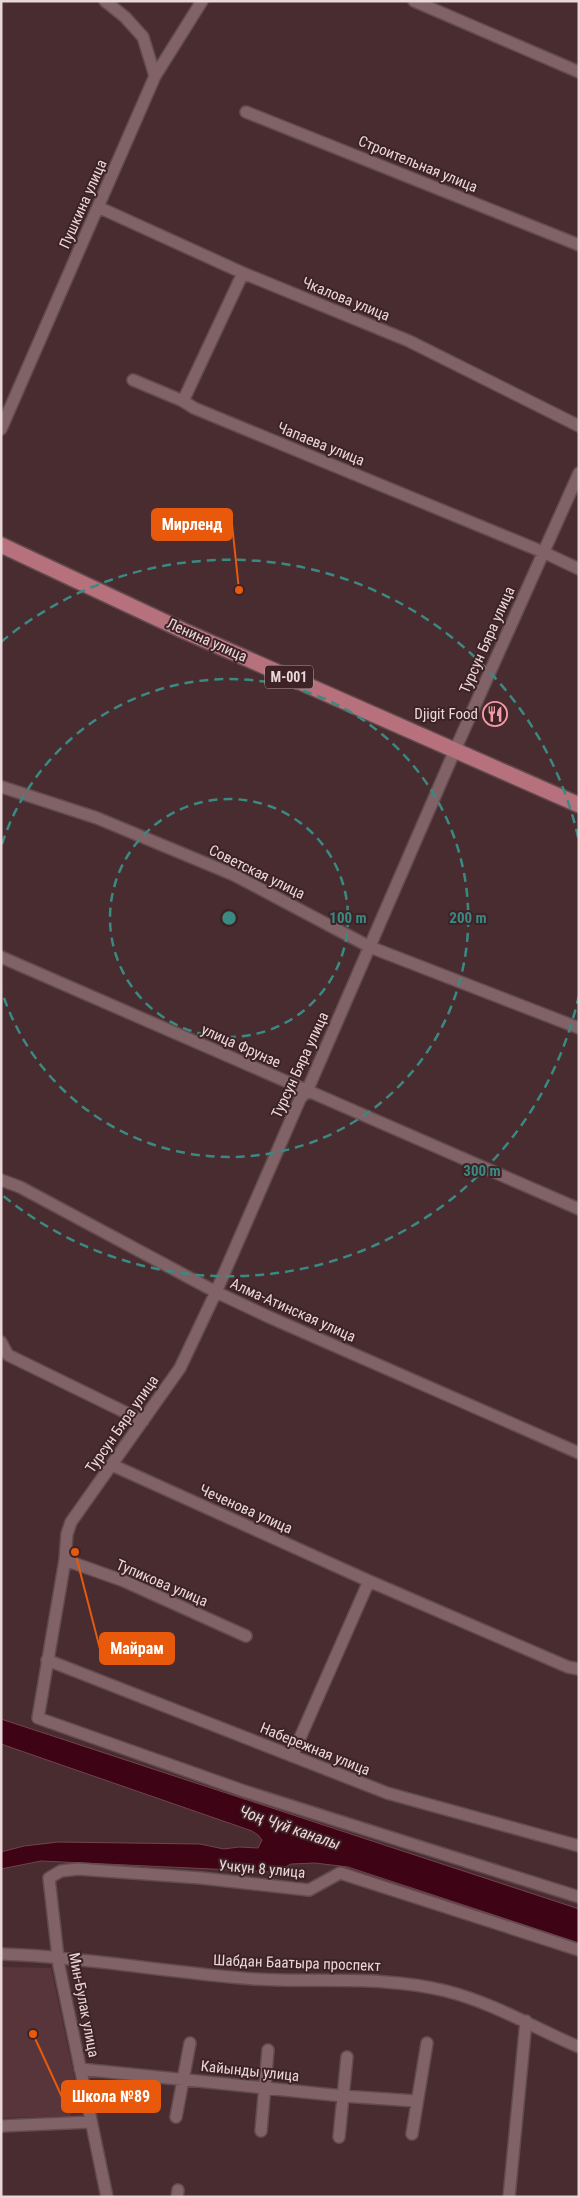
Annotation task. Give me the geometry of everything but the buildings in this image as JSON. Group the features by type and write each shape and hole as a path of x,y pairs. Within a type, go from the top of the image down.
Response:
{"main road":[{"name":"Ленина улица","path":"1,545 182,630 579,805"}],"street":[{"path":"105,1 125,17 143,37 155,76"},
{"name":"Пушкина улица","path":"1,429 155,76 202,1"},
{"path":"414,1 579,72"},
{"name":"Строительная улица","path":"246,112 579,245"},
{"name":"Чкалова улица","path":"98,207 243,273 409,340 579,426"},
{"path":"183,401 243,273"},
{"name":"Чапаева улица","path":"133,380 183,401 194,408 543,552 579,570"},
{"name":"Турсун Бяра улица","path":"579,473 455,750 307,1091 300,1099 216,1292 180,1368 71,1522 67,1534 65,1560 38,1718 244,1791 579,1897"},
{"path":"1,787 1,794"},
{"name":"Советская улица","path":"1,787 97,818 234,875 370,947 579,1028"},
{"name":"улица Фрунзе","path":"1,957 579,1209"},
{"name":"Алма-Атинская улица","path":"1,1180 20,1187 216,1292 579,1453"},
{"path":"1,1342 8,1355 143,1420"},
{"name":"Чеченова улица","path":"112,1465 369,1581 568,1667 579,1669"},
{"name":"Тупикова улица","path":"65,1560 124,1581 246,1636"},
{"path":"292,1756 369,1581"},
{"name":"Набережная улица","path":"47,1660 387,1794 577,1842"},
{"name":"Учкун 8 улица","path":"49,1878 61,1871 78,1869 201,1878 309,1890 340,1874 579,1950"},
{"name":"Мин-Булак улица","path":"49,1878 58,1956 107,2197"},
{"name":"Шабдан Баатыра проспект","path":"1,1954 58,1956 240,1978 399,1983 424,1986 466,1997 526,2021 579,2047"},
{"path":"509,2197 526,2021"},
{"path":"176,2117 190,2043"},
{"path":"412,2134 416,2101 420,2097 427,2043"},
{"path":"261,2131 268,2050"},
{"path":"339,2137 347,2057"},
{"name":"Кайынды улица","path":"80,2068 343,2096 416,2101"},
{"path":"1,2126 91,2122"}],"shaded area":[{"path":"1,1967 51,1968 79,2099 70,2116 1,2118"}],"water":[{"name":"Чоң Чүй каналы","path":"1,1719 579,1909 579,1943 348,1867 315,1863 291,1864 276,1872 41,1861 1,1869 1,1852 24,1846 58,1842 200,1844 224,1849 239,1847 258,1848 262,1840 252,1831 1,1744"}],"place":[{"name":"Мирленд","path":"239,590"},
{"name":"Djigit Food","path":"495,714"},
{"name":"Майрам","path":"75,1552"},
{"name":"Школа №89","path":"33,2034"}]}
